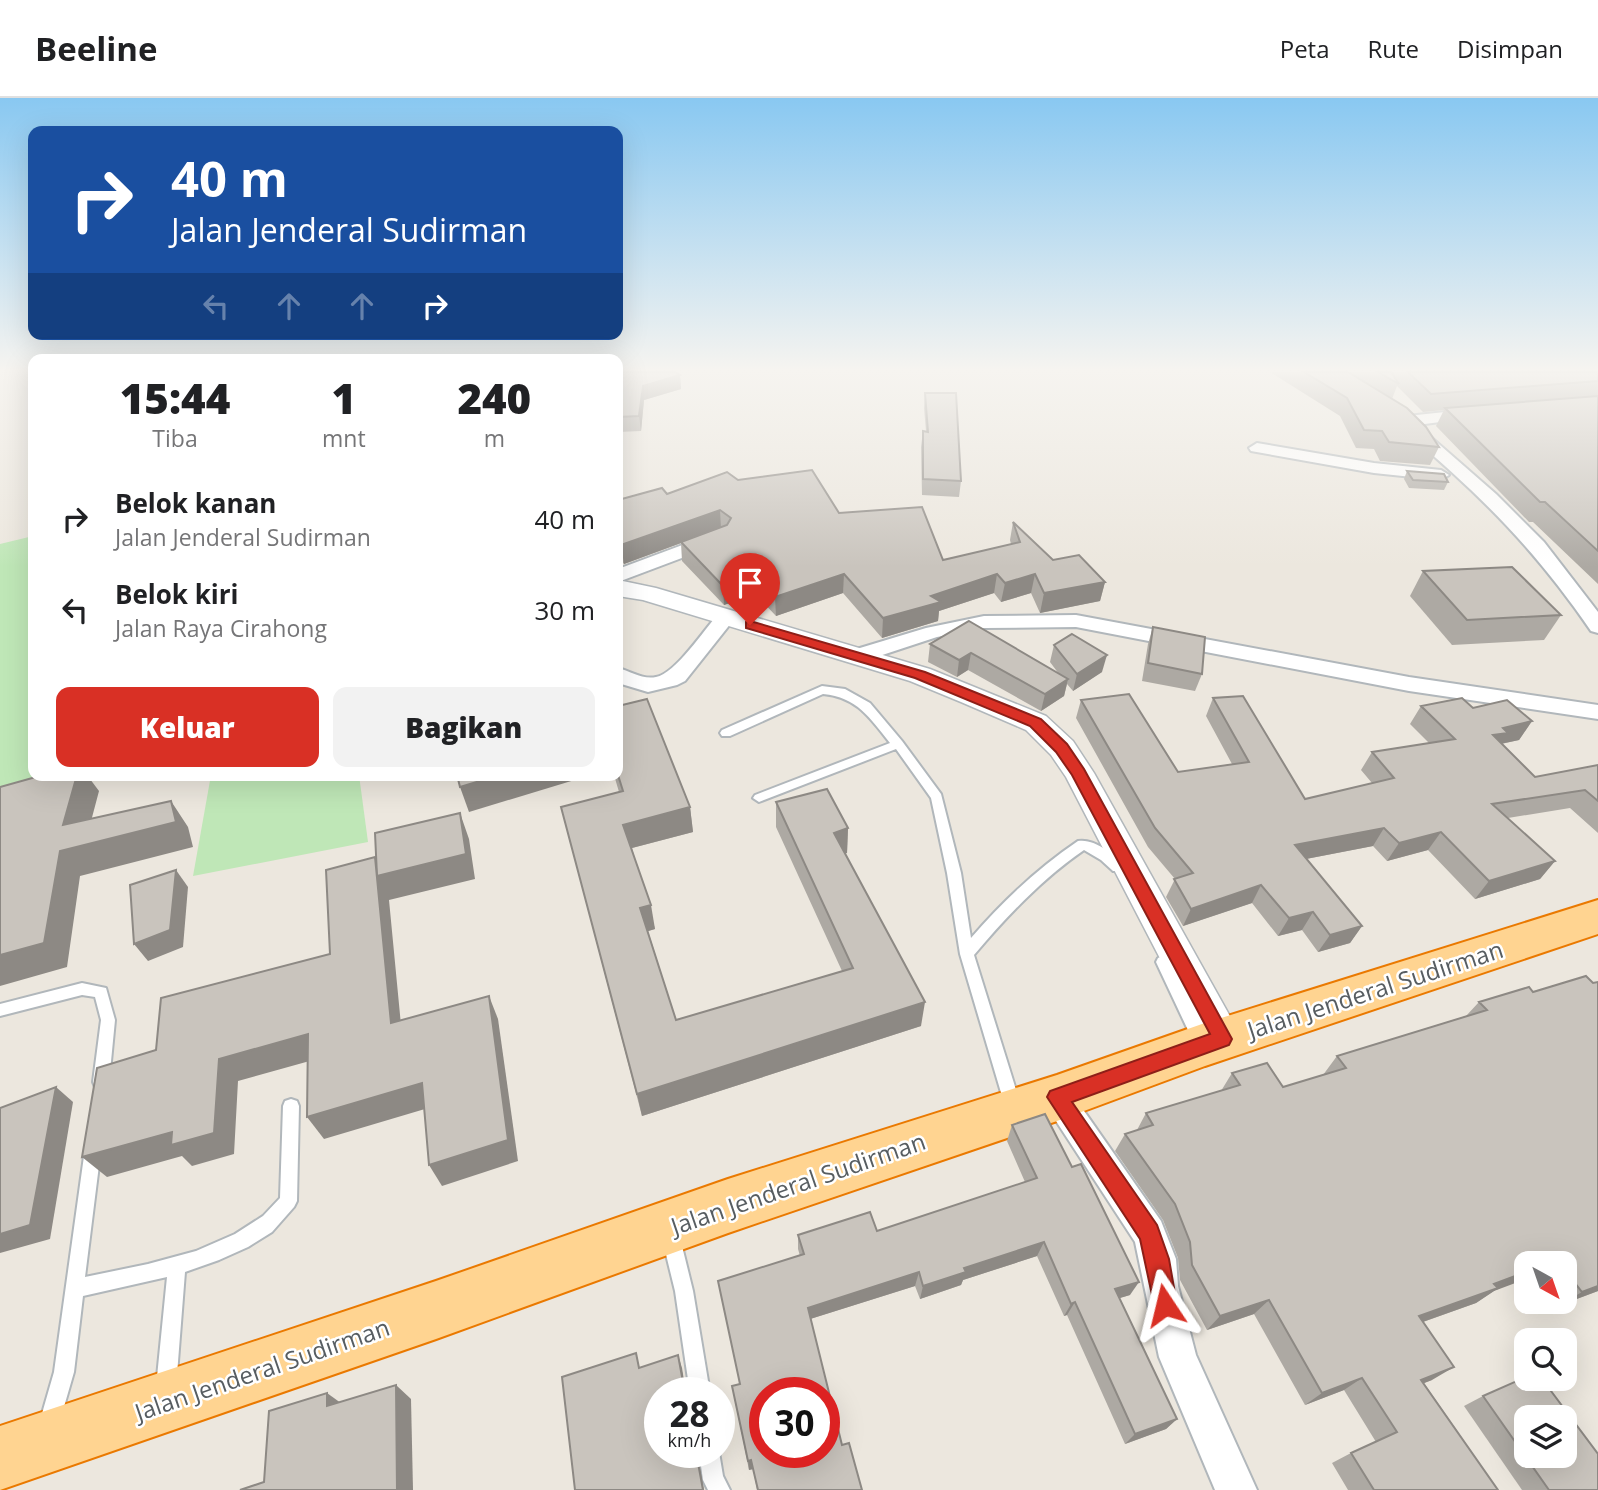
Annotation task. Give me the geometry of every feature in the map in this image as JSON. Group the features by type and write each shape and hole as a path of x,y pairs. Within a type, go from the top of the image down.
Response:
{"highway":[{"name":"Jalan Jenderal Sudirman","path":"22,1451 1212,1042 1598,917"}],"street":[{"path":"1421,437 1469,477 1553,562 1598,627"},
{"path":"1257,448 1374,468 1469,477"},
{"path":"623,574 720,537"},
{"path":"623,589 646,593 920,675 1036,723 1062,748 1102,813 1212,1042"},
{"path":"623,677 644,686 667,682 677,676 725,618"},
{"path":"858,656 933,632 984,622 1076,621 1409,684 1598,712"},
{"path":"1036,1104 1149,1233 1158,1259 1160,1286 1178,1357 1236,1490"}],"lane":[{"path":"726,733 822,690 841,692 866,706 898,744 937,797 954,873 967,954 1036,1104"},
{"path":"759,798 898,744"},
{"path":"967,954 997,917 1067,854 1083,844 1106,856 1143,892 1143,910 1158,952 1212,1042"},
{"path":"0,1010 82,989 101,992 108,1020 99,1098"},
{"path":"76,1288 177,1265 227,1247 264,1228 288,1201 291,1106"},
{"path":"22,1451 64,1372 95,1137"},
{"path":"669,1227 684,1291 697,1377"},
{"path":"164,1402 177,1265"},
{"path":"711,1468 713,1480 720,1490"}],"green space":[{"path":"28,537 28,781 31,781 0,788 0,544"},
{"path":"210,781 360,781 368,842 193,876"}],"building":[{"path":"923,437 958,437 961,481 923,479"},
{"path":"1386,437 1432,437 1439,447 1389,442"},
{"path":"1474,437 1598,437 1598,551 1545,502 1540,502"},
{"path":"812,470 839,513 922,507 943,560 1020,542 1013,522 1053,560 1079,555 1105,582 1044,593 1035,574 1005,583 997,574 931,596 941,602 883,618 844,574 775,597 754,575 723,586 681,542 727,525 731,518 720,510 623,544 623,499 662,488 667,494 727,472 738,480"},
{"path":"1407,471 1444,474 1448,482 1413,480"},
{"path":"1512,567 1561,615 1467,620 1423,571"},
{"path":"969,621 1068,679 1045,694 971,653 959,660 930,644"},
{"path":"1153,627 1205,637 1202,674 1148,663"},
{"path":"1072,634 1107,655 1077,674 1054,645"},
{"path":"1129,694 1178,772 1249,762 1213,698 1243,696 1305,799 1394,778 1372,752 1455,739 1421,706 1462,698 1473,708 1507,700 1532,721 1503,728 1508,733 1493,735 1535,777 1598,765 1598,801 1585,790 1492,804 1555,861 1489,881 1441,832 1399,843 1384,828 1295,845 1362,926 1330,935 1313,912 1289,918 1261,885 1191,909 1174,879 1193,873 1155,828 1081,700"},
{"path":"647,699 690,807 623,825 651,905 640,908 676,1020 853,968 776,802 827,789 848,828 834,833 925,1002 637,1094 561,807 623,791 620,781 623,781 623,705"},
{"path":"28,779 75,781 63,825 171,801 176,822 60,851 44,943 0,955 0,787"},
{"path":"458,781 480,781 460,787"},
{"path":"460,813 466,854 377,876 375,833"},
{"path":"375,857 391,1023 489,996 508,1140 429,1165 422,1083 307,1117 308,1034 219,1059 214,1133 171,1145 172,1132 82,1157 97,1068 156,1050 161,998 330,954 326,870"},
{"path":"176,870 170,930 134,944 130,885"},
{"path":"1586,976 1593,983 1598,982 1598,1286 1582,1292 1577,1286 1577,1251 1514,1251 1514,1276 1494,1284 1498,1288 1419,1316 1454,1367 1421,1380 1498,1490 1374,1490 1351,1453 1397,1432 1362,1378 1322,1393 1269,1300 1220,1316 1192,1265 1190,1242 1175,1204 1125,1134 1153,1125 1146,1113 1240,1085 1232,1073 1267,1063 1283,1087 1346,1068 1337,1056 1487,1010 1479,1002 1529,987 1533,992"},
{"path":"56,1087 30,1225 0,1234 0,1108"},
{"path":"1045,1114 1072,1167 1081,1164 1139,1282 1115,1289 1177,1419 1135,1434 1075,1302 1071,1304 1044,1242 964,1268 966,1272 923,1286 919,1272 808,1308 825,1377 749,1377 748,1461 735,1400 735,1385 740,1384 718,1281 804,1254 798,1235 870,1212 877,1231 1037,1178 1012,1125"},
{"path":"636,1353 639,1368 678,1355 682,1377 644,1377 644,1468 699,1468 703,1490 575,1490 562,1377"},
{"path":"1514,1382 1514,1391 1551,1391 1561,1405 1514,1405 1514,1440 1483,1396"},
{"path":"396,1385 397,1490 240,1490 264,1482 269,1411 327,1393 327,1406"},
{"path":"1577,1426 1598,1454 1598,1490 1549,1490 1534,1468 1577,1468"},
{"path":"840,1437 842,1445 849,1443 862,1490 758,1490 753,1468 840,1468"}],"route":[{"path":"750,625 920,675 1036,723 1062,748 1079,773 1222,1039 1057,1097 1149,1233 1158,1259 1165,1305"}]}
